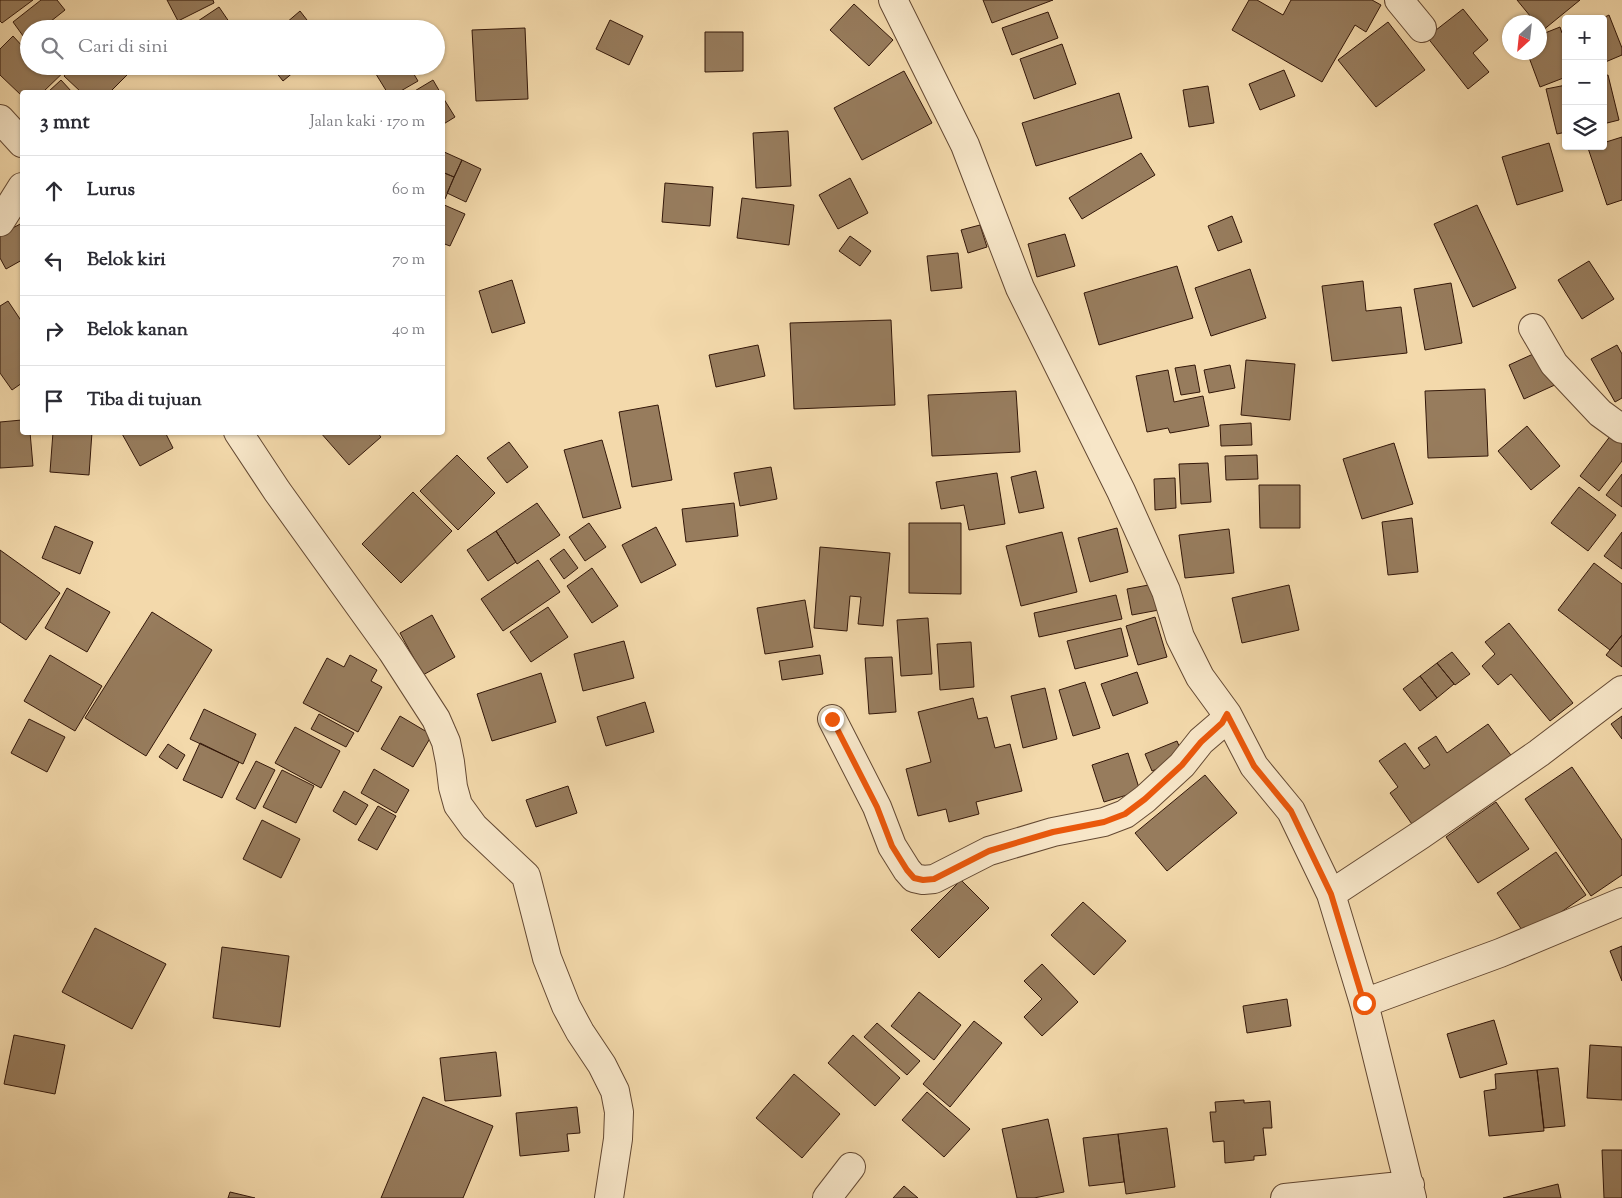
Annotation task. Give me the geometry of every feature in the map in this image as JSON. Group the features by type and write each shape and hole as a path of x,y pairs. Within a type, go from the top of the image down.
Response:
{"street":[{"path":"893,0 965,145 1020,288 1125,500 1166,592 1180,637 1200,677 1227,714 1254,766 1291,811 1331,894 1364,1003 1411,1191 1286,1198"},
{"path":"1399,0 1422,28"},
{"path":"0,119 20,141"},
{"path":"0,222 20,190"},
{"path":"1533,328 1554,364 1600,413 1622,429"},
{"path":"240,435 277,491 392,651 436,719 446,742 453,787 458,805 474,827 526,876 547,958 566,1006 580,1032 602,1065 615,1091 620,1112 610,1198"},
{"path":"1331,894 1540,753 1622,690"},
{"path":"832,719 877,807 892,846 914,878 923,880 934,879 989,851 1053,832 1104,822 1125,814 1145,799 1182,765 1201,742 1222,723 1227,714"},
{"path":"1364,1003 1500,953 1622,902"},
{"path":"827,1198 850,1167"}],"building":[{"path":"0,0 33,0 2,23 0,21"},
{"path":"41,0 57,0 65,10 52,20 20,20 20,32 13,22"},
{"path":"167,0 213,0 214,3 177,20"},
{"path":"983,0 1053,0 992,23"},
{"path":"1249,0 1257,0 1283,15 1291,0 1372,0 1381,5 1366,32 1355,25 1322,82 1232,30"},
{"path":"1517,0 1580,0 1547,27 1547,15 1529,15"},
{"path":"854,4 893,40 869,66 830,30"},
{"path":"219,7 228,20 200,20"},
{"path":"1463,9 1488,40 1473,53 1489,72 1468,89 1427,37"},
{"path":"300,11 307,20 290,20"},
{"path":"1048,12 1058,38 1012,55 1002,28"},
{"path":"1609,15 1622,48 1622,55 1607,61 1607,60 1607,16"},
{"path":"610,20 643,36 629,65 596,49"},
{"path":"1388,22 1425,70 1376,107 1338,60"},
{"path":"1560,27 1562,33 1562,79 1540,87 1530,60 1547,60 1547,32"},
{"path":"525,28 528,99 476,101 472,30"},
{"path":"705,32 743,32 743,71 705,72"},
{"path":"13,36 20,44 20,75 61,75 45,90 20,90 20,94 0,75 0,49"},
{"path":"1062,44 1076,84 1034,99 1020,59"},
{"path":"1284,70 1295,96 1260,110 1249,84"},
{"path":"904,71 932,123 862,160 834,108"},
{"path":"127,75 112,90 79,90 64,76"},
{"path":"278,75 290,75 283,81"},
{"path":"377,75 414,75 418,81 402,90 386,90"},
{"path":"1607,75 1619,120 1607,123 1607,105"},
{"path":"61,80 70,90 50,90"},
{"path":"433,80 439,90 416,90"},
{"path":"1208,86 1214,123 1189,127 1183,90"},
{"path":"1562,86 1562,133 1557,134 1546,89"},
{"path":"1119,93 1132,138 1036,166 1022,123"},
{"path":"445,101 455,117 445,123"},
{"path":"788,131 791,186 756,188 753,133"},
{"path":"1622,137 1622,200 1607,205 1589,150 1607,150 1607,142"},
{"path":"1549,143 1563,191 1517,205 1502,157"},
{"path":"445,152 462,160 454,177 445,173"},
{"path":"1141,153 1155,175 1082,219 1069,198"},
{"path":"462,160 481,169 466,202 447,193"},
{"path":"445,173 454,177 445,199"},
{"path":"850,178 868,213 838,229 819,195"},
{"path":"665,183 713,187 710,226 662,222"},
{"path":"742,198 794,205 789,245 737,238"},
{"path":"445,205 465,214 450,246 445,244"},
{"path":"1477,205 1516,288 1473,307 1434,224"},
{"path":"1232,216 1242,242 1218,251 1208,226"},
{"path":"20,224 20,261 6,269 0,258 0,235"},
{"path":"980,225 987,247 968,253 961,230"},
{"path":"1065,234 1075,266 1037,277 1028,244"},
{"path":"850,236 871,251 860,266 839,251"},
{"path":"958,253 962,288 931,291 927,256"},
{"path":"1589,261 1614,299 1582,319 1558,280"},
{"path":"1177,266 1193,318 1099,345 1084,293"},
{"path":"1250,269 1266,318 1211,336 1195,288"},
{"path":"512,280 525,323 492,333 479,291"},
{"path":"1363,281 1366,311 1401,307 1407,353 1332,361 1322,286"},
{"path":"1451,283 1462,343 1425,350 1414,289"},
{"path":"8,301 20,319 20,384 12,390 0,373 0,306"},
{"path":"891,320 895,405 794,409 790,323"},
{"path":"758,345 765,376 716,387 709,355"},
{"path":"1617,345 1622,354 1622,398 1615,402 1591,359"},
{"path":"1542,350 1557,384 1524,399 1509,365"},
{"path":"1246,360 1295,364 1290,420 1241,415"},
{"path":"1195,365 1200,392 1181,395 1175,368"},
{"path":"1230,365 1235,388 1209,393 1204,370"},
{"path":"1168,370 1174,402 1203,396 1209,426 1170,433 1168,428 1147,432 1136,376"},
{"path":"1485,389 1488,456 1428,458 1425,391"},
{"path":"1016,391 1020,452 932,456 928,395"},
{"path":"658,405 672,480 632,487 619,412"},
{"path":"20,420 20,435 30,435 33,466 0,468 0,422"},
{"path":"1251,423 1252,445 1221,446 1220,425"},
{"path":"1527,426 1560,466 1531,490 1498,451"},
{"path":"53,435 92,435 89,475 50,472"},
{"path":"123,435 166,435 173,448 140,466"},
{"path":"323,435 379,435 381,437 349,465"},
{"path":"1611,435 1622,444 1622,461 1599,491 1580,476"},
{"path":"602,440 621,508 583,518 564,450"},
{"path":"509,442 528,467 507,483 487,458"},
{"path":"1394,443 1413,504 1362,519 1343,459"},
{"path":"457,455 495,493 458,530 420,491"},
{"path":"1257,455 1258,479 1226,480 1225,456"},
{"path":"1208,463 1211,502 1181,504 1179,464"},
{"path":"771,467 777,499 740,506 734,473"},
{"path":"1036,471 1044,508 1019,513 1011,477"},
{"path":"997,473 1005,524 969,530 964,505 941,509 936,482"},
{"path":"1622,474 1622,507 1606,495"},
{"path":"1175,478 1176,508 1155,510 1154,479"},
{"path":"1259,485 1300,485 1300,528 1260,528"},
{"path":"1579,487 1616,515 1588,551 1551,523"},
{"path":"413,492 452,531 401,583 362,544"},
{"path":"537,503 560,535 517,564 496,531"},
{"path":"734,503 738,536 686,542 682,509"},
{"path":"1412,518 1418,572 1388,575 1382,522"},
{"path":"589,523 606,547 585,561 569,537"},
{"path":"909,523 961,523 961,594 909,593"},
{"path":"55,526 93,542 80,574 42,558"},
{"path":"656,527 676,565 641,583 622,545"},
{"path":"1117,528 1128,572 1090,582 1078,538"},
{"path":"1229,529 1234,573 1185,578 1179,535"},
{"path":"496,531 516,562 488,581 467,550"},
{"path":"1062,532 1077,592 1021,606 1006,546"},
{"path":"1622,532 1622,569 1604,556"},
{"path":"820,547 890,553 883,626 858,624 861,597 850,596 847,631 814,628"},
{"path":"564,549 578,568 564,579 550,559"},
{"path":"0,550 60,593 26,640 0,622"},
{"path":"538,560 560,592 503,631 481,599"},
{"path":"1594,563 1622,584 1622,635 1610,650 1558,610"},
{"path":"592,568 618,606 592,623 567,586"},
{"path":"1154,584 1159,610 1132,615 1127,589"},
{"path":"1289,585 1299,630 1242,643 1232,598"},
{"path":"67,588 110,612 87,652 45,628"},
{"path":"1116,595 1122,619 1039,637 1034,613"},
{"path":"805,600 813,647 765,654 757,608"},
{"path":"548,607 568,637 531,662 510,632"},
{"path":"152,612 212,650 146,756 85,718"},
{"path":"432,615 455,657 423,675 400,633"},
{"path":"1155,617 1167,657 1138,665 1126,626"},
{"path":"928,618 932,674 901,676 897,620"},
{"path":"1509,623 1573,703 1550,721 1511,674 1498,685 1482,666 1495,654 1485,642"},
{"path":"1121,628 1128,656 1075,669 1067,641"},
{"path":"1622,635 1622,667 1606,655"},
{"path":"624,641 634,678 583,691 574,654"},
{"path":"971,642 974,687 940,690 937,644"},
{"path":"1452,652 1470,674 1455,685 1437,663"},
{"path":"50,655 102,686 75,731 24,701"},
{"path":"350,655 377,670 371,681 382,687 358,732 303,703 327,658 344,667"},
{"path":"820,655 823,674 782,680 779,661"},
{"path":"892,657 896,712 869,714 865,658"},
{"path":"1437,663 1454,684 1437,698 1420,676"},
{"path":"1137,672 1148,703 1113,716 1101,684"},
{"path":"541,673 556,722 492,741 477,694"},
{"path":"1420,676 1437,698 1420,711 1403,689"},
{"path":"1085,682 1100,728 1073,736 1059,690"},
{"path":"1045,688 1057,739 1023,748 1011,696"},
{"path":"973,698 978,719 987,717 995,748 1010,744 1022,791 976,802 979,814 949,822 946,809 918,816 906,769 931,762 918,712"},
{"path":"645,702 654,732 606,746 597,717"},
{"path":"204,709 256,734 243,764 190,739"},
{"path":"319,714 354,733 346,747 311,729"},
{"path":"400,716 432,735 413,767 381,749"},
{"path":"1622,716 1622,739 1611,724"},
{"path":"29,719 65,737 47,772 11,753"},
{"path":"1488,724 1513,758 1414,827 1390,793 1398,787 1379,761 1405,743 1424,769 1430,765 1418,748 1436,736 1447,753"},
{"path":"295,727 340,751 321,788 275,763"},
{"path":"1177,741 1184,758 1152,771 1145,754"},
{"path":"200,743 239,762 222,798 183,780"},
{"path":"168,744 185,755 177,769 159,757"},
{"path":"1128,753 1140,791 1104,802 1092,765"},
{"path":"256,761 275,770 255,809 236,799"},
{"path":"1572,767 1622,840 1622,875 1591,896 1525,799"},
{"path":"374,769 409,790 396,813 361,793"},
{"path":"282,770 314,786 296,823 263,807"},
{"path":"1205,775 1237,813 1167,871 1135,833"},
{"path":"568,786 577,813 536,827 526,800"},
{"path":"344,791 368,805 356,825 333,811"},
{"path":"1496,802 1529,849 1478,883 1446,837"},
{"path":"378,806 396,816 377,850 358,840"},
{"path":"262,820 300,839 281,878 243,859"},
{"path":"1556,852 1586,895 1526,936 1497,893"},
{"path":"961,880 989,908 939,958 911,930"},
{"path":"1083,902 1126,941 1094,975 1051,935"},
{"path":"95,928 166,964 132,1029 62,992"},
{"path":"1622,946 1622,981 1610,951"},
{"path":"222,947 289,956 280,1027 213,1018"},
{"path":"1042,964 1078,1002 1042,1036 1024,1017 1042,999 1024,981"},
{"path":"919,992 961,1025 934,1060 891,1026"},
{"path":"1287,999 1291,1026 1247,1033 1243,1006"},
{"path":"1494,1020 1507,1064 1460,1078 1447,1034"},
{"path":"974,1021 1002,1043 950,1107 923,1084"},
{"path":"877,1023 920,1061 907,1075 864,1037"},
{"path":"14,1035 65,1045 55,1094 4,1084"},
{"path":"853,1035 900,1078 875,1106 828,1063"},
{"path":"1590,1045 1622,1047 1622,1100 1587,1098"},
{"path":"496,1052 501,1096 445,1101 440,1058"},
{"path":"1558,1068 1565,1126 1544,1128 1537,1070"},
{"path":"1537,1070 1544,1131 1489,1136 1484,1091 1496,1089 1495,1074"},
{"path":"794,1074 840,1114 802,1158 756,1118"},
{"path":"927,1092 970,1129 944,1157 902,1120"},
{"path":"423,1097 493,1126 463,1198 381,1198"},
{"path":"1244,1100 1244,1103 1270,1101 1272,1128 1263,1128 1266,1155 1254,1156 1254,1160 1225,1163 1224,1141 1213,1142 1210,1112 1216,1112 1215,1102"},
{"path":"577,1107 580,1133 567,1134 569,1151 520,1156 516,1113"},
{"path":"1048,1119 1064,1192 1034,1198 1017,1198 1002,1129"},
{"path":"1167,1128 1175,1187 1126,1194 1118,1134"},
{"path":"1118,1134 1124,1182 1089,1186 1083,1138"},
{"path":"1602,1150 1622,1150 1622,1198 1604,1198"},
{"path":"1558,1184 1561,1198 1503,1198"},
{"path":"904,1186 918,1198 893,1198"},
{"path":"230,1192 255,1198 228,1198"}],"route":[{"path":"832,719 877,807 892,846 914,878 923,880 934,879 989,851 1053,832 1104,822 1125,814 1145,799 1182,765 1201,742 1222,723 1227,714 1254,766 1291,811 1331,894 1364,1003"}]}
